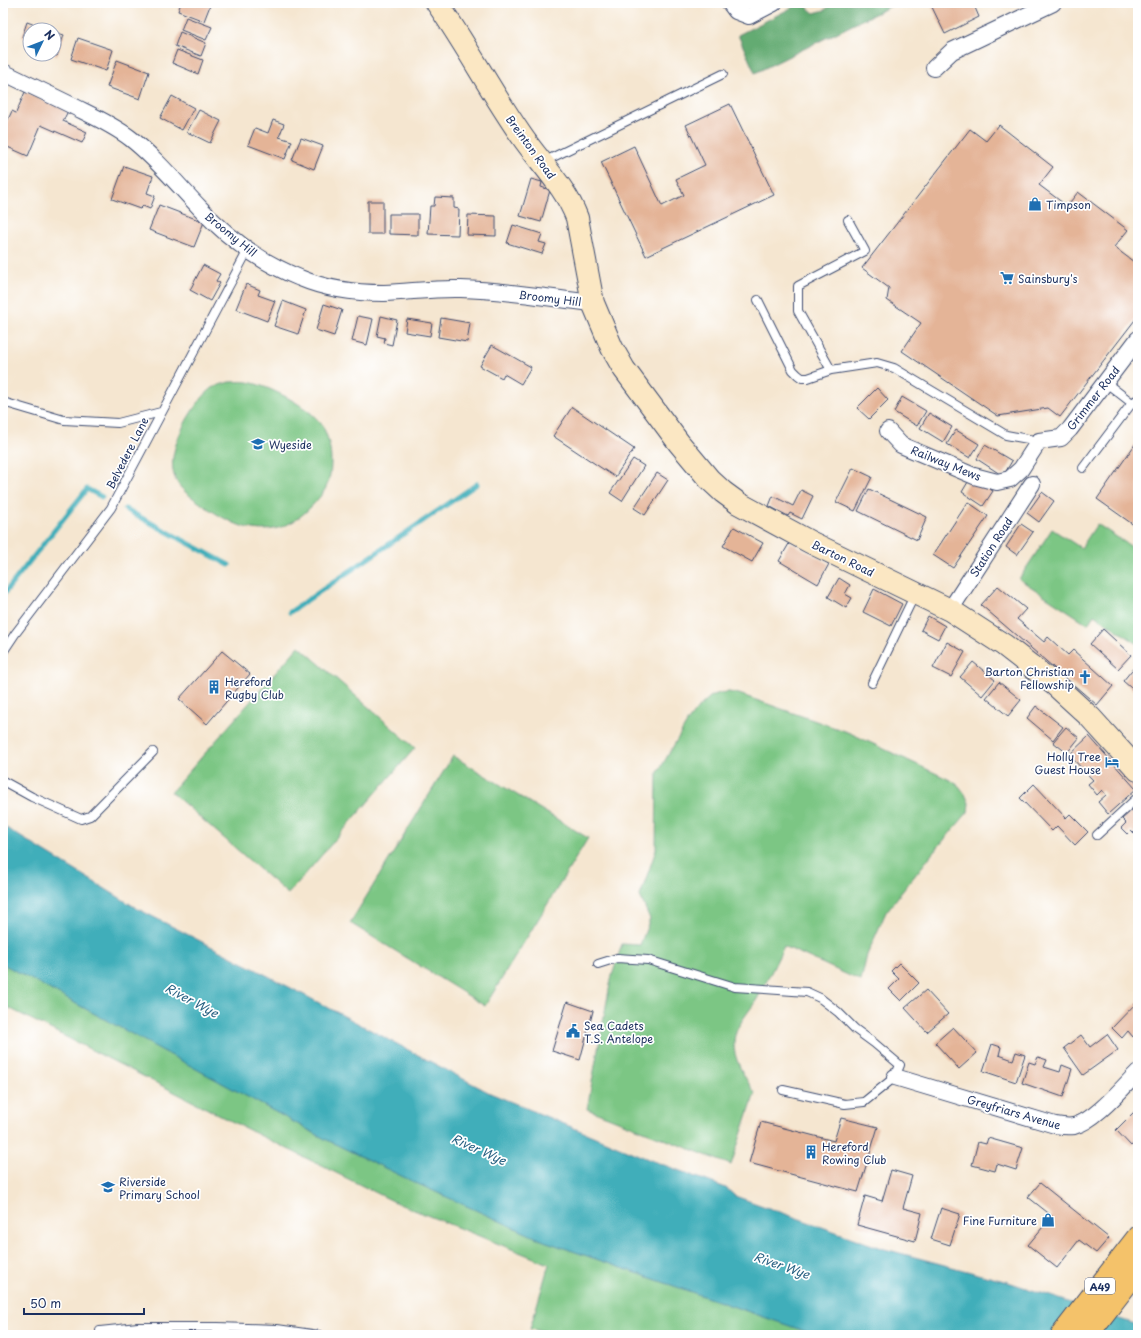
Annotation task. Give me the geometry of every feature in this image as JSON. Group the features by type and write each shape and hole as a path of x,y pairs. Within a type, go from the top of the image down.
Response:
{"highway":[{"name":"A49","path":"1062,1335 1138,1237"},
{"name":"A49","path":"1087,1335 1138,1269"}],"street":[{"name":"Breinton Road","path":"437,3 521,135 562,188 572,205 577,218 593,303"},
{"path":"730,3 736,12 749,16 774,3"},
{"path":"934,68 952,51 1053,3"},
{"name":"Broomy Hill","path":"3,72 100,120 129,137 154,159 201,210 227,234 273,266 300,278 323,286 350,291 384,293 458,289 480,290 593,303"},
{"name":"Barton Road","path":"593,303 612,348 624,369 679,442 709,479 723,492 738,503 810,542 950,610 1004,645 1054,684 1090,716 1138,770"},
{"name":"Grimmer Road","path":"1039,441 1061,438 1070,429 1138,339"},
{"name":"Railway Mews","path":"888,431 901,445 974,476 997,482 1010,479 1021,469 1039,441"},
{"name":"Station Road","path":"950,610 1032,484"},
{"name":"Greyfriars Avenue","path":"895,1077 1055,1125 1073,1127 1085,1122 1098,1112 1138,1072"}],"lane":[{"path":"542,162 723,74"},
{"path":"831,370 798,311 798,286 865,251 848,220"},
{"name":"Belvedere Lane","path":"3,652 15,634 111,508 248,250"},
{"path":"758,300 793,370 802,378 808,378 831,370 877,363 894,368 1006,434 1039,441"},
{"path":"1083,468 1135,401 1105,382"},
{"path":"3,402 64,420 118,422 161,412"},
{"path":"872,683 916,593"},
{"path":"3,781 32,797 81,818 90,816 153,752"},
{"path":"1097,835 1138,797"},
{"path":"598,964 617,958 648,960 735,987 807,992 820,998 838,1012 900,1065 895,1077 864,1102 846,1104 783,1090"},
{"path":"100,1331 138,1331 218,1327 277,1329 319,1335"}],"green space":[{"path":"801,3 805,3 814,13 825,10 831,3 897,3 755,73 738,35"},
{"path":"229,382 256,384 277,392 299,404 308,411 322,425 326,434 330,447 331,462 328,483 322,494 308,510 294,521 280,527 266,530 252,529 236,524 220,516 190,496 182,489 174,475 172,465 174,454 177,442 188,418 195,407 210,390 216,386"},
{"path":"1097,524 1138,551 1138,644 1094,615 1088,624 1019,579 1052,529 1081,548"},
{"path":"299,646 415,748 288,894 171,792"},
{"path":"729,692 739,694 850,733 952,781 959,786 969,803 968,812 932,854 886,912 867,955 861,981 784,946 761,993 739,1025 735,1036 734,1049 738,1062 755,1093 731,1165 587,1109 611,979 622,944 640,945 650,919 640,896 656,850 657,774 688,721 698,708 710,697 719,693"},
{"path":"453,756 588,838 485,1006 350,923"},
{"path":"3,964 327,1140 416,1183 544,1241 816,1335 566,1335 530,1329 549,1264 399,1204 243,1127 3,1005"}],"water":[{"name":"River Wye","path":"3,826 138,909 490,1093 648,1159 726,1188 735,1196 881,1248 1008,1282 1138,1325 1138,1335 816,1335 544,1241 416,1183 327,1140 3,964"}],"building":[{"path":"181,3 211,3 204,21 178,11"},
{"path":"930,3 973,3 979,17 945,34"},
{"path":"186,17 212,27 206,40 181,30"},
{"path":"180,32 206,43 201,56 175,46"},
{"path":"78,38 113,50 106,71 71,59"},
{"path":"177,50 203,60 198,74 172,63"},
{"path":"117,60 149,72 140,99 107,87"},
{"path":"25,92 68,111 63,121 87,132 82,143 41,125 28,156 3,145 3,130 12,111 16,113"},
{"path":"172,96 194,108 182,130 160,118"},
{"path":"730,104 774,195 646,256 601,162 634,146 662,206 684,195 676,179 705,165 686,125"},
{"path":"199,110 221,121 210,143 187,132"},
{"path":"273,120 284,124 279,137 292,141 285,159 248,145 255,128 268,133"},
{"name":"Sainsbury's","path":"999,125 1053,167 1039,185 1067,206 1078,192 1128,230 1114,247 1138,265 1138,316 1060,417 1048,408 998,416 902,351 921,323 887,300 889,288 862,268 970,129 986,141"},
{"path":"301,138 323,146 314,169 292,160"},
{"path":"124,166 153,176 147,193 155,196 150,209 143,206 140,209 112,199"},
{"path":"531,179 542,182 541,187 550,190 541,222 520,216"},
{"path":"435,197 454,198 454,208 459,209 458,235 428,234 430,206 434,206"},
{"path":"368,201 383,201 383,234 368,234"},
{"path":"159,205 204,222 194,247 149,230"},
{"path":"389,214 418,214 418,235 389,234"},
{"path":"468,215 496,216 496,236 467,235"},
{"path":"513,225 542,234 539,242 546,244 542,254 507,243"},
{"path":"203,265 220,274 216,281 220,283 210,301 190,290"},
{"path":"246,284 260,290 258,295 275,301 267,321 236,309"},
{"path":"283,301 306,310 298,334 274,326"},
{"path":"324,304 342,310 334,336 316,330"},
{"path":"358,316 373,319 367,345 352,341"},
{"path":"381,316 397,320 392,345 384,343 385,338 377,336"},
{"path":"441,318 470,323 467,342 438,337"},
{"path":"407,319 432,323 430,336 405,332"},
{"path":"492,345 531,367 521,384 504,374 502,378 480,366"},
{"path":"877,388 888,400 869,419 857,408"},
{"path":"902,397 926,411 917,426 894,412"},
{"path":"572,407 634,449 615,477 553,436"},
{"path":"929,413 952,427 943,442 920,428"},
{"path":"956,430 979,444 970,458 947,444"},
{"path":"1138,440 1138,528 1097,499"},
{"path":"985,445 1012,461 1003,476 977,459"},
{"path":"633,459 644,466 622,501 610,493"},
{"path":"853,468 872,477 855,511 836,502"},
{"path":"657,473 668,480 645,515 634,508"},
{"path":"971,477 993,491 983,506 962,492"},
{"path":"869,489 927,517 917,540 858,511"},
{"path":"801,490 813,496 802,519 790,513 788,516 769,506 773,496 793,506"},
{"path":"1042,492 1054,501 1039,522 1027,513"},
{"path":"968,502 988,516 953,568 933,555"},
{"path":"1021,524 1033,532 1017,555 1006,547"},
{"path":"734,527 763,543 752,562 723,546"},
{"path":"790,542 829,564 818,584 779,561"},
{"path":"839,578 850,585 845,594 852,598 846,608 828,597"},
{"path":"998,586 1026,609 1017,619 1044,642 1048,637 1068,655 1073,650 1113,686 1097,705 981,605"},
{"path":"874,589 902,604 891,626 863,612"},
{"path":"928,616 945,626 938,639 921,630"},
{"path":"1103,629 1131,655 1118,669 1090,644"},
{"path":"947,642 965,652 951,677 933,668"},
{"name":"Hereford Rugby Club","path":"222,651 250,674 207,724 179,699"},
{"path":"973,662 995,680 982,696 960,677"},
{"path":"1136,665 1138,666 1138,694 1123,681"},
{"path":"999,682 1021,700 1008,716 986,698"},
{"path":"1036,706 1063,727 1053,740 1027,718"},
{"path":"1066,727 1079,738 1067,753 1053,742"},
{"path":"1089,736 1136,789 1108,814 1098,802 1106,795 1102,790 1097,795 1088,784 1093,780 1069,755"},
{"path":"1034,784 1066,818 1070,814 1088,832 1075,845 1057,826 1052,831 1020,798"},
{"path":"1138,805 1138,832 1135,834 1131,830 1127,834 1121,828 1126,823 1122,819"},
{"path":"899,963 919,983 901,1001 889,989 899,979 891,971"},
{"path":"926,990 948,1014 927,1032 905,1008"},
{"path":"1138,1001 1138,1031 1133,1037 1128,1031 1122,1038 1112,1028"},
{"name":"Sea Cadets T.S. Antelope","path":"567,1002 593,1011 580,1060 552,1051"},
{"path":"953,1027 977,1053 959,1069 935,1043"},
{"path":"1107,1034 1118,1050 1083,1075 1064,1048 1081,1035 1090,1047"},
{"path":"992,1044 1001,1047 999,1055 1013,1060 1016,1052 1025,1055 1016,1082 983,1071"},
{"path":"1038,1057 1047,1060 1044,1067 1060,1072 1062,1065 1072,1069 1063,1097 1022,1083 1029,1062 1035,1064"},
{"path":"1138,1108 1138,1139 1131,1146 1116,1130"},
{"name":"Hereford Rowing Club","path":"841,1118 878,1127 858,1192 749,1163 761,1122 834,1141"},
{"path":"988,1138 1023,1148 1016,1170 997,1164 995,1171 972,1165 978,1142 986,1144"},
{"path":"891,1170 912,1176 903,1208 922,1213 915,1241 857,1225 865,1196 882,1201"},
{"path":"1040,1183 1109,1238 1096,1253 1079,1240 1057,1268 1028,1245 1052,1216 1028,1197"},
{"path":"941,1208 960,1214 950,1245 931,1239"}],"waterway":[{"path":"290,612 477,484"},
{"path":"3,595 87,489 102,497"},
{"path":"125,509 229,565"}],"place":[{"name":"Timpson","path":"1035,204"},
{"name":"Sainsbury's","path":"1007,278"},
{"name":"Wyeside","path":"258,444"},
{"name":"Barton Christian Fellowship","path":"1085,677"},
{"name":"Hereford Rugby Club","path":"214,687"},
{"name":"Holly Tree Guest House","path":"1112,762"},
{"name":"Sea Cadets T.S. Antelope","path":"573,1031"},
{"name":"Hereford Rowing Club","path":"811,1152"},
{"name":"Riverside Primary School","path":"108,1187"},
{"name":"Fine Furniture","path":"1048,1220"}]}
